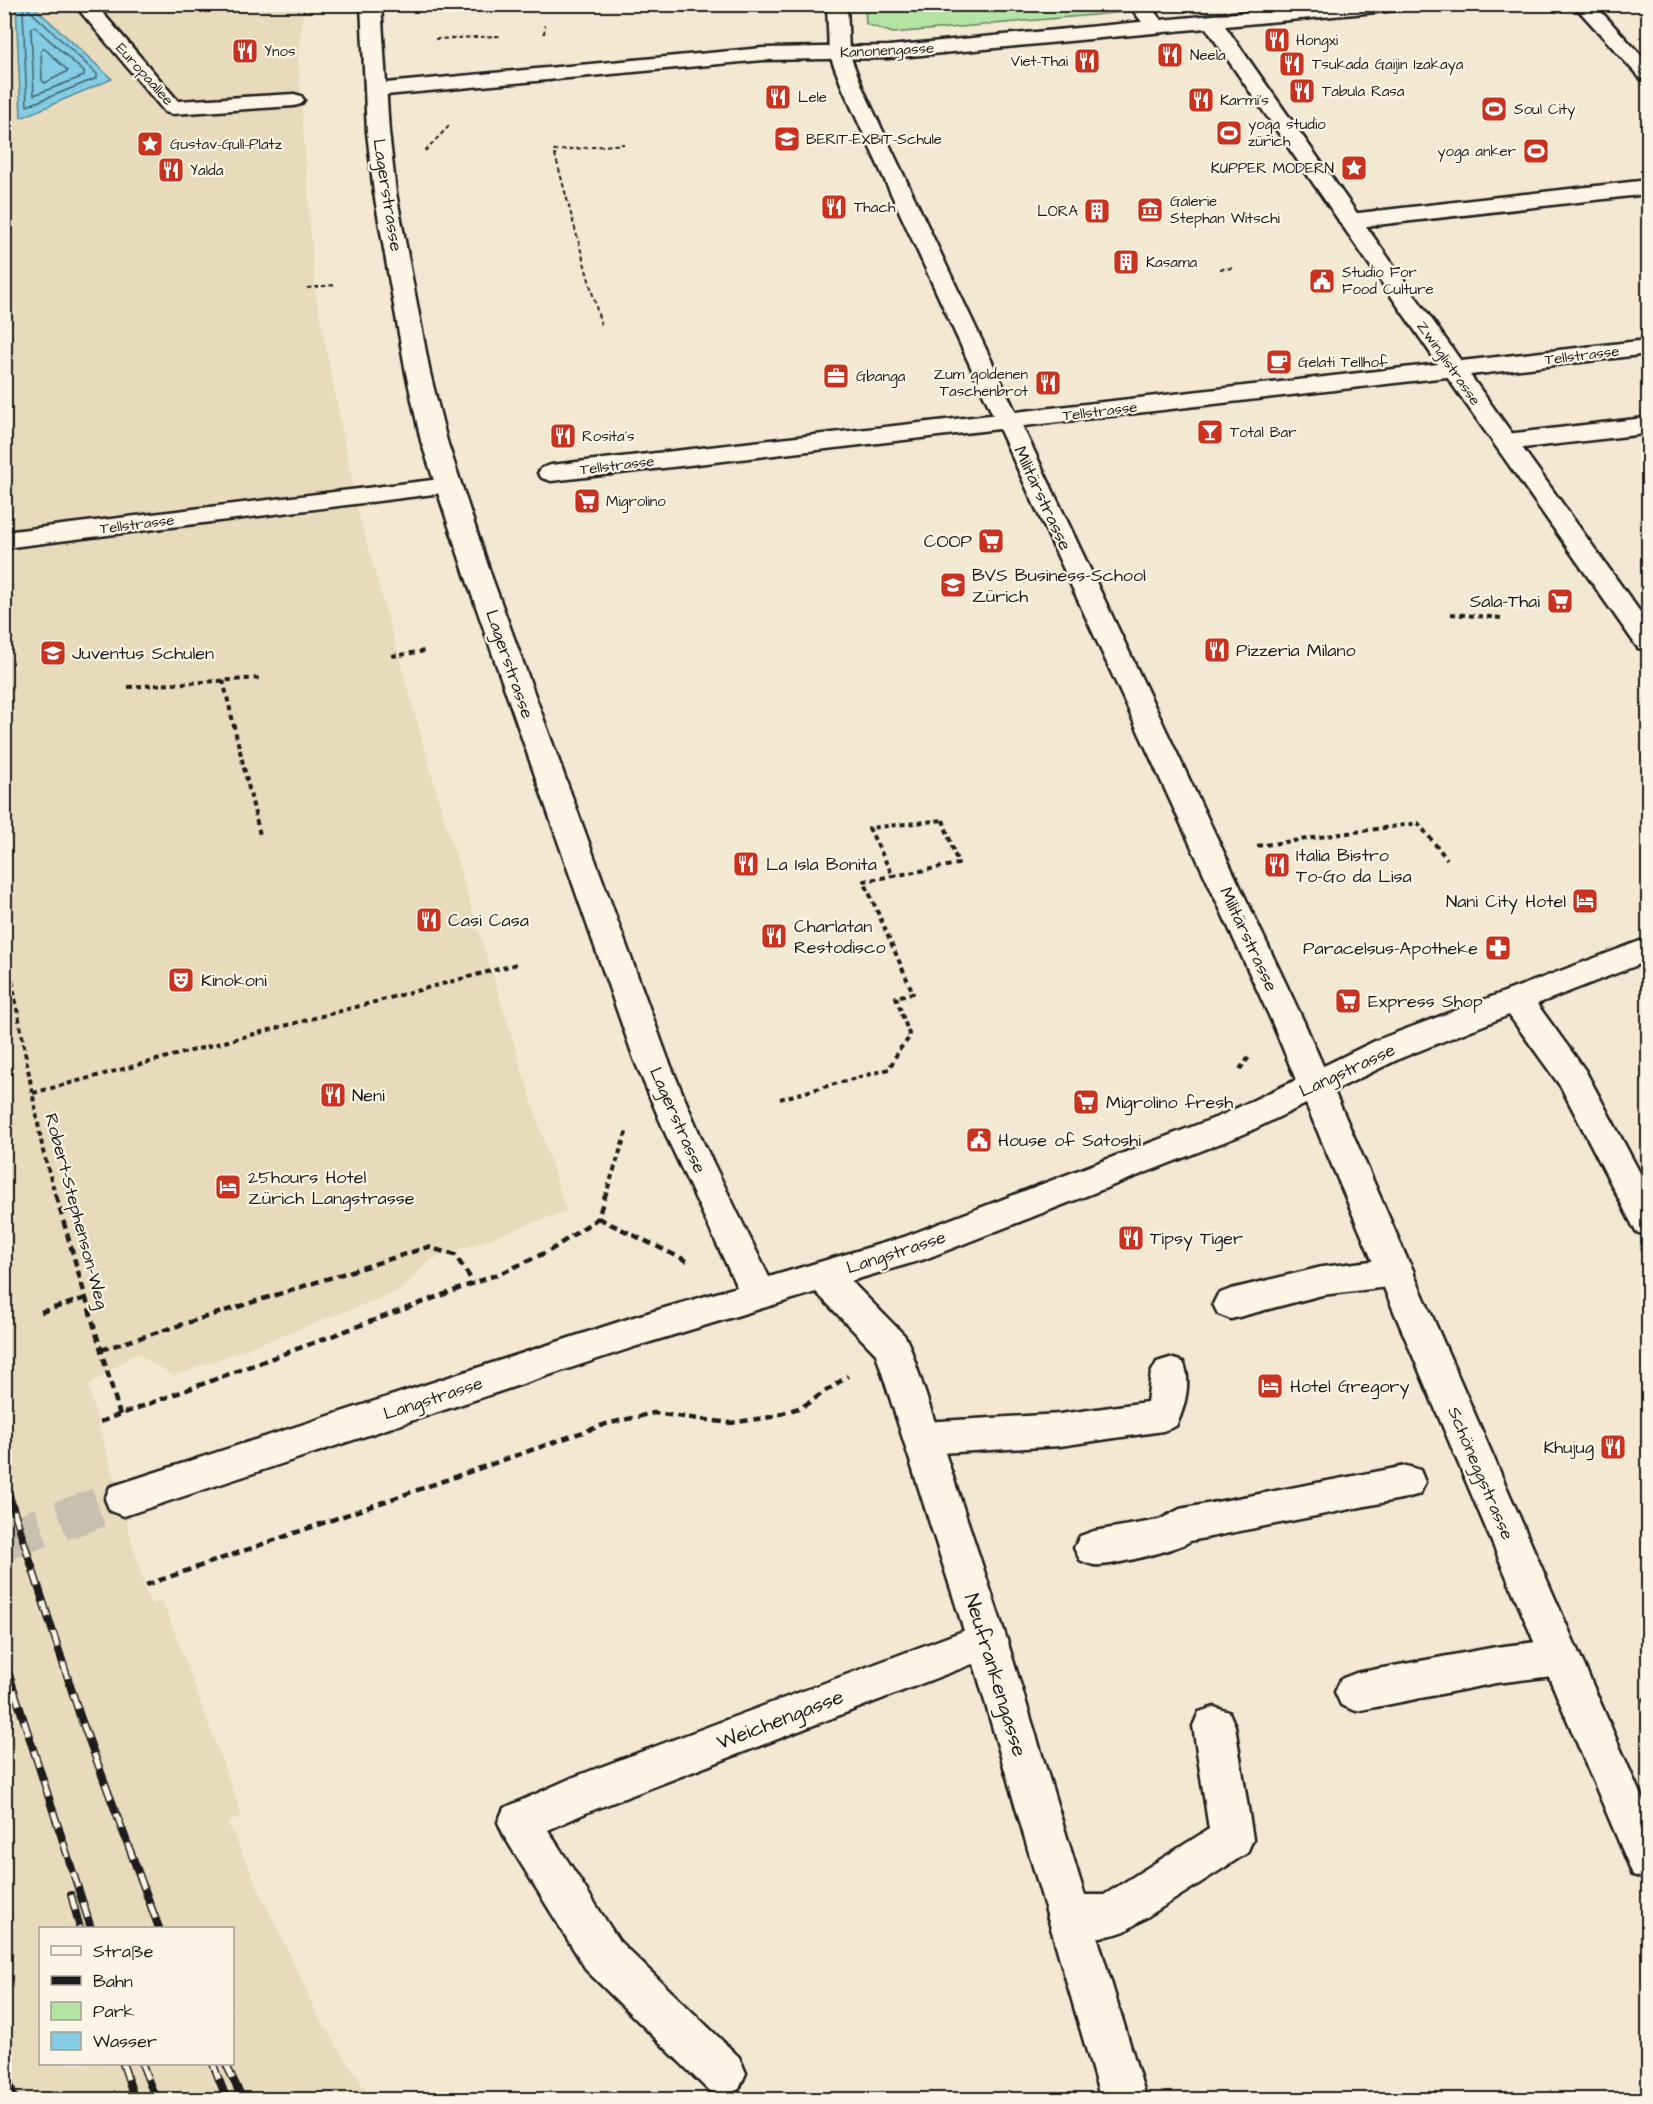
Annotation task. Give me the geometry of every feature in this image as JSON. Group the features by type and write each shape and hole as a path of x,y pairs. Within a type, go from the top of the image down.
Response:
{"street":[{"name":"Europaallee","path":"84,4 172,108 294,100"},
{"name":"Lagerstrasse","path":"371,4 375,90 385,193 416,362 434,441 596,911 651,1059 686,1142 759,1294"},
{"name":"Militärstrasse","path":"837,4 839,53 853,89 1315,1085"},
{"path":"1138,4 1156,27"},
{"name":"Kanonengasse","path":"375,90 763,54 889,52 1398,4"},
{"path":"1583,4 1648,75"},
{"name":"Zwinglistrasse","path":"1212,22 1454,370 1648,642"},
{"path":"1350,221 1648,187"},
{"name":"Tellstrasse","path":"551,473 1648,347"},
{"path":"1506,442 1645,426"},
{"name":"Tellstrasse","path":"4,540 449,486"},
{"name":"Langstrasse","path":"124,1499 625,1335 912,1249 1232,1125 1389,1049 1648,949"},
{"path":"1515,1000 1540,1028 1584,1094 1648,1222"},
{"name":"Schöneggstrasse","path":"1315,1085 1648,1860"},
{"path":"1231,1304 1322,1281 1396,1272"},
{"name":"Neufrankengasse","path":"823,1276 892,1347 987,1640 1124,2100"},
{"path":"922,1438 1060,1430 1163,1415 1170,1373"},
{"path":"1094,1548 1168,1535 1180,1526 1406,1482"},
{"name":"Weichengasse","path":"723,2073 603,1956 519,1822 574,1797 987,1640"},
{"path":"1356,1692 1496,1665 1560,1657"},
{"path":"1069,1916 1109,1916 1232,1839 1214,1726"}],"path":[{"path":"544,34 545,25"},
{"path":"601,325 554,151 624,144"},
{"path":"1220,269 1235,268"},
{"path":"307,288 334,285"},
{"path":"1451,614 1502,618"},
{"path":"392,656 425,651"},
{"path":"128,687 261,678"},
{"path":"224,681 260,835"},
{"path":"780,1099 889,1069 910,1037 896,997 913,993 864,881 893,876 958,864 943,820 869,828 893,876"},
{"path":"1256,846 1418,823 1447,859"},
{"name":"Robert-Stephenson-Weg","path":"4,937 44,1151 120,1415"},
{"path":"33,1093 517,964"},
{"path":"100,1422 504,1272 551,1250 598,1218 651,1059"},
{"path":"598,1218 759,1294"},
{"path":"101,1350 428,1247 456,1255 473,1283"},
{"path":"41,1312 86,1298"},
{"path":"146,1585 606,1424 654,1413 730,1423 771,1417 802,1407 834,1387 855,1370"},
{"path":"1250,2100 1254,2092"}],"shaded area":[{"path":"5,5 304,5 298,57 315,291 358,511 446,825 566,1211 428,1261 402,1290 174,1376 136,1353 88,1386 147,1595 152,1604 163,1601 242,1815 228,1823 319,2018 371,2099 5,2100"}],"green space":[{"path":"865,5 1205,5 893,33 866,24"}],"water":[{"path":"16,5 32,5 112,79 21,118"}],"tunnel":[{"path":"4,1540 124,1499"}],"railway":[{"path":"4,1480 80,1716 159,1927"},
{"path":"4,1659 91,1927"},
{"path":"71,1895 80,1927"},
{"path":"4,2065 15,2100"},
{"path":"123,2065 135,2100"},
{"path":"142,2065 156,2100"},
{"path":"213,2065 227,2100"},
{"path":"226,2065 243,2100"}],"place":[{"name":"Hongxi","path":"1277,40"},
{"name":"Ynos","path":"245,51"},
{"name":"Neela","path":"1170,55"},
{"name":"Viet-Thai","path":"1087,61"},
{"name":"Tsukada Gaijin Izakaya","path":"1292,64"},
{"name":"Tabula Rasa","path":"1302,91"},
{"name":"Lele","path":"778,97"},
{"name":"Karmi's","path":"1201,100"},
{"name":"Soul City","path":"1494,109"},
{"name":"yoga studio zürich","path":"1229,133"},
{"name":"BERIT-EXBIT-Schule","path":"787,139"},
{"name":"Gustav-Gull-Platz","path":"150,144"},
{"name":"yoga anker","path":"1536,151"},
{"name":"KUPPER MODERN","path":"1354,168"},
{"name":"Yalda","path":"171,170"},
{"name":"Thach","path":"834,207"},
{"name":"Galerie Stephan Witschi","path":"1150,210"},
{"name":"LORA","path":"1097,211"},
{"name":"Kasama","path":"1126,262"},
{"name":"Studio For Food Culture","path":"1322,281"},
{"name":"Gelati Tellhof","path":"1279,362"},
{"name":"Gbanga","path":"836,376"},
{"name":"Zum goldenen Taschenbrot","path":"1048,383"},
{"name":"Total Bar","path":"1210,432"},
{"name":"Rosita's","path":"563,436"},
{"name":"Migrolino","path":"587,501"},
{"name":"COOP","path":"991,541"},
{"name":"BVS Business-School Zürich","path":"953,585"},
{"name":"Sala-Thai","path":"1560,601"},
{"name":"Pizzeria Milano","path":"1217,650"},
{"name":"Juventus Schulen","path":"53,653"},
{"name":"La Isla Bonita","path":"746,864"},
{"name":"Italia Bistro To-Go da Lisa","path":"1277,865"},
{"name":"Nani City Hotel","path":"1585,901"},
{"name":"Casi Casa","path":"429,920"},
{"name":"Charlatan Restodisco","path":"774,936"},
{"name":"Paracelsus-Apotheke","path":"1498,948"},
{"name":"Kinokoni","path":"181,980"},
{"name":"Express Shop","path":"1348,1001"},
{"name":"Neni","path":"333,1095"},
{"name":"Migrolino fresh","path":"1086,1102"},
{"name":"House of Satoshi","path":"979,1140"},
{"name":"25hours Hotel Zürich Langstrasse","path":"228,1187"},
{"name":"Tipsy Tiger","path":"1131,1238"},
{"name":"Hotel Gregory","path":"1270,1386"},
{"name":"Khujug","path":"1613,1447"}]}
